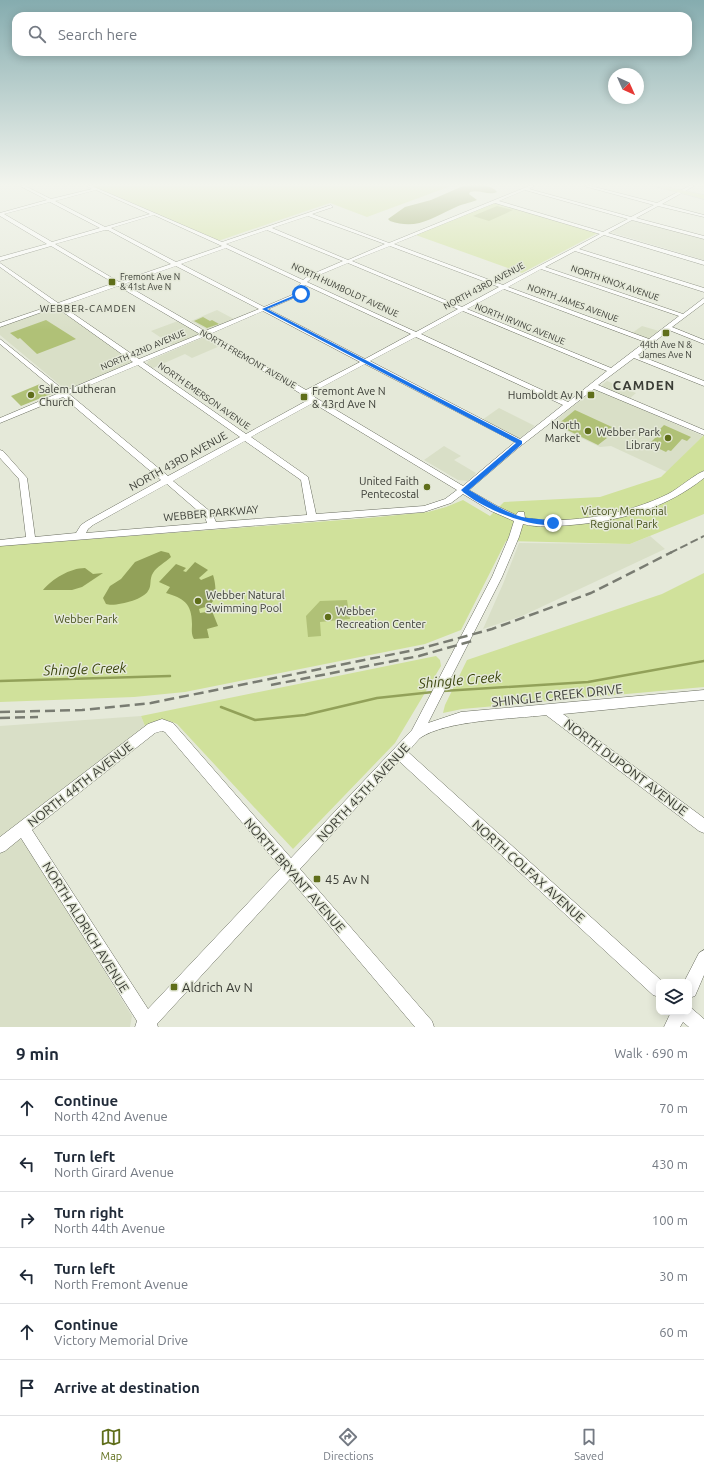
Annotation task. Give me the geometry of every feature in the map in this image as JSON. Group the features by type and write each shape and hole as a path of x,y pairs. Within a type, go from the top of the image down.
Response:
{"street":[{"name":"NORTH FREMONT AVENUE","path":"35,234 306,393 313,400 494,507 542,523 608,518 645,509 676,495 704,474"},
{"path":"0,259 85,234"},
{"path":"118,234 520,442"},
{"name":"NORTH HUMBOLDT AVENUE","path":"199,234 569,405"},
{"path":"0,325 176,264 252,234"},
{"name":"NORTH IRVING AVENUE","path":"281,234 461,310 612,371"},
{"name":"NORTH JAMES AVENUE","path":"362,234 651,342"},
{"path":"294,296 310,276 414,234"},
{"name":"NORTH 43RD AVENUE","path":"306,393 603,234"},
{"path":"608,234 704,262"},
{"path":"690,234 704,238"},
{"path":"574,249 704,290"},
{"name":"NORTH EMERSON AVENUE","path":"0,265 305,479 312,518"},
{"name":"NORTH KNOX AVENUE","path":"541,267 684,316"},
{"name":"NORTH 42ND AVENUE","path":"0,421 294,296 317,288"},
{"path":"464,490 520,442 668,328 701,305 704,300"},
{"path":"668,328 704,342"},
{"path":"0,341 210,515 212,525"},
{"path":"633,355 704,384"},
{"path":"593,386 703,432"},
{"name":"NORTH 43RD AVENUE","path":"80,535 84,527 90,523 245,436 313,400"},
{"path":"0,453 23,478 31,539"},
{"name":"WEBBER PARKWAY","path":"0,543 31,539 424,508 448,501 464,490"},
{"name":"NORTH 45TH AVENUE","path":"146,1026 416,734 497,577 514,536 520,516"},
{"name":"SHINGLE CREEK DRIVE","path":"416,734 436,725 461,718 704,695"},
{"name":"NORTH DUPONT AVENUE","path":"547,709 704,826"},
{"name":"NORTH 44TH AVENUE","path":"0,846 152,728 162,725"},
{"name":"NORTH BRYANT AVENUE","path":"162,725 169,727 426,1027"},
{"name":"NORTH COLFAX AVENUE","path":"400,753 656,986"},
{"name":"NORTH ALDRICH AVENUE","path":"23,828 146,1026"},
{"path":"692,984 704,958"},
{"path":"672,1027 678,1015"},
{"path":"687,1015 701,1027"}],"shaded area":[{"path":"616,234 688,234 704,238 704,260"},
{"path":"57,307 134,361 66,390 0,335 0,327"},
{"path":"217,310 234,319 208,330 191,321"},
{"path":"178,321 200,333 200,335 172,345 151,331"},
{"path":"642,326 659,331 648,339 632,333"},
{"path":"206,337 220,346 192,358 185,354 153,368 147,364 148,361"},
{"path":"607,381 636,393 629,399 604,388 602,385"},
{"path":"595,390 703,436 667,472 611,446 600,447 552,424"},
{"path":"499,408 535,426 520,438 517,438 482,420"},
{"path":"444,446 461,456 454,460 476,473 471,479 467,481 458,480 424,460"},
{"path":"650,536 665,549 522,616 483,629 519,543 630,544"},
{"path":"161,551 169,553 171,557 159,566 152,575 149,589 145,594 128,602 110,605 106,604 103,598 110,586 121,579 135,562"},
{"name":"Webber Natural Swimming Pool","path":"195,562 208,570 199,578 201,580 213,575 215,583 215,596 211,604 199,609 200,613 212,611 218,626 207,629 209,638 194,639 192,633 192,617 188,606 182,599 166,593 170,587 159,582 176,564 186,568 183,571 186,572"},
{"path":"79,568 85,568 93,574 103,573 82,587 72,590 43,590 51,582 67,572"},
{"path":"141,716 145,726 0,838 0,726"},
{"path":"18,839 24,841 132,1016 130,1027 0,1027 0,853"}],"green space":[{"path":"202,234 239,234 218,241"},
{"path":"413,234 596,234 522,273"},
{"name":"Webber Park","path":"704,435 704,514 630,544 506,541 461,630 425,644 185,692 134,697 0,702 0,546 368,518 428,512 463,500 490,516 504,502 600,497 661,477"},
{"path":"704,573 704,687 462,709 443,713 445,705 467,660 662,594"},
{"path":"436,656 440,660 441,666 395,743 293,849 177,724 161,720 145,726 141,716"}],"building":[{"path":"203,317 219,324 207,328 194,321"},
{"path":"46,320 76,339 37,354 20,338 18,339 10,333"},
{"name":"Salem Lutheran Church","path":"40,384 51,394 21,406 11,396"},
{"name":"North Market","path":"575,410 612,427 602,436 607,438 598,445 557,425"},
{"name":"Webber Park Library","path":"664,425 691,437 687,441 682,439 671,451 668,450 666,452 649,444 659,434 657,432"},
{"name":"Webber Recreation Center","path":"347,600 350,619 320,622 321,636 308,637 306,616 320,601"}],"waterway":[{"name":"Shingle Creek","path":"443,691 588,682 704,661"},
{"name":"Shingle Creek","path":"0,681 170,676"},
{"name":"Shingle Creek","path":"221,707 255,720 305,715 377,698 433,692"}],"railway":[{"path":"672,552 704,536"},
{"path":"0,712 82,710 151,703 419,649 492,629 591,593 672,552"},
{"path":"271,685 419,656 472,641"},
{"path":"0,718 38,717"}],"place":[{"name":"Fremont Ave N & 41st Ave N","path":"112,282"},
{"name":"44th Ave N & James Ave N","path":"666,333"},
{"name":"Salem Lutheran Church","path":"31,395"},
{"name":"Humboldt Av N","path":"591,395"},
{"name":"Fremont Ave N & 43rd Ave N","path":"304,397"},
{"name":"North Market","path":"588,431"},
{"name":"Webber Park Library","path":"668,438"},
{"name":"United Faith Pentecostal","path":"427,487"},
{"name":"Webber Natural Swimming Pool","path":"198,601"},
{"name":"Webber Recreation Center","path":"328,617"},
{"name":"45 Av N","path":"317,879"},
{"name":"Aldrich Av N","path":"174,987"}],"district":[{"name":"WEBBER-CAMDEN","path":"88,308"},
{"name":"CAMDEN","path":"644,385"}],"route":[{"path":"301,294 290,297 264,309 520,442 464,490 511,516 526,521 553,523"}],"park label":[{"name":"Victory Memorial Regional Park","path":"624,517"}]}
